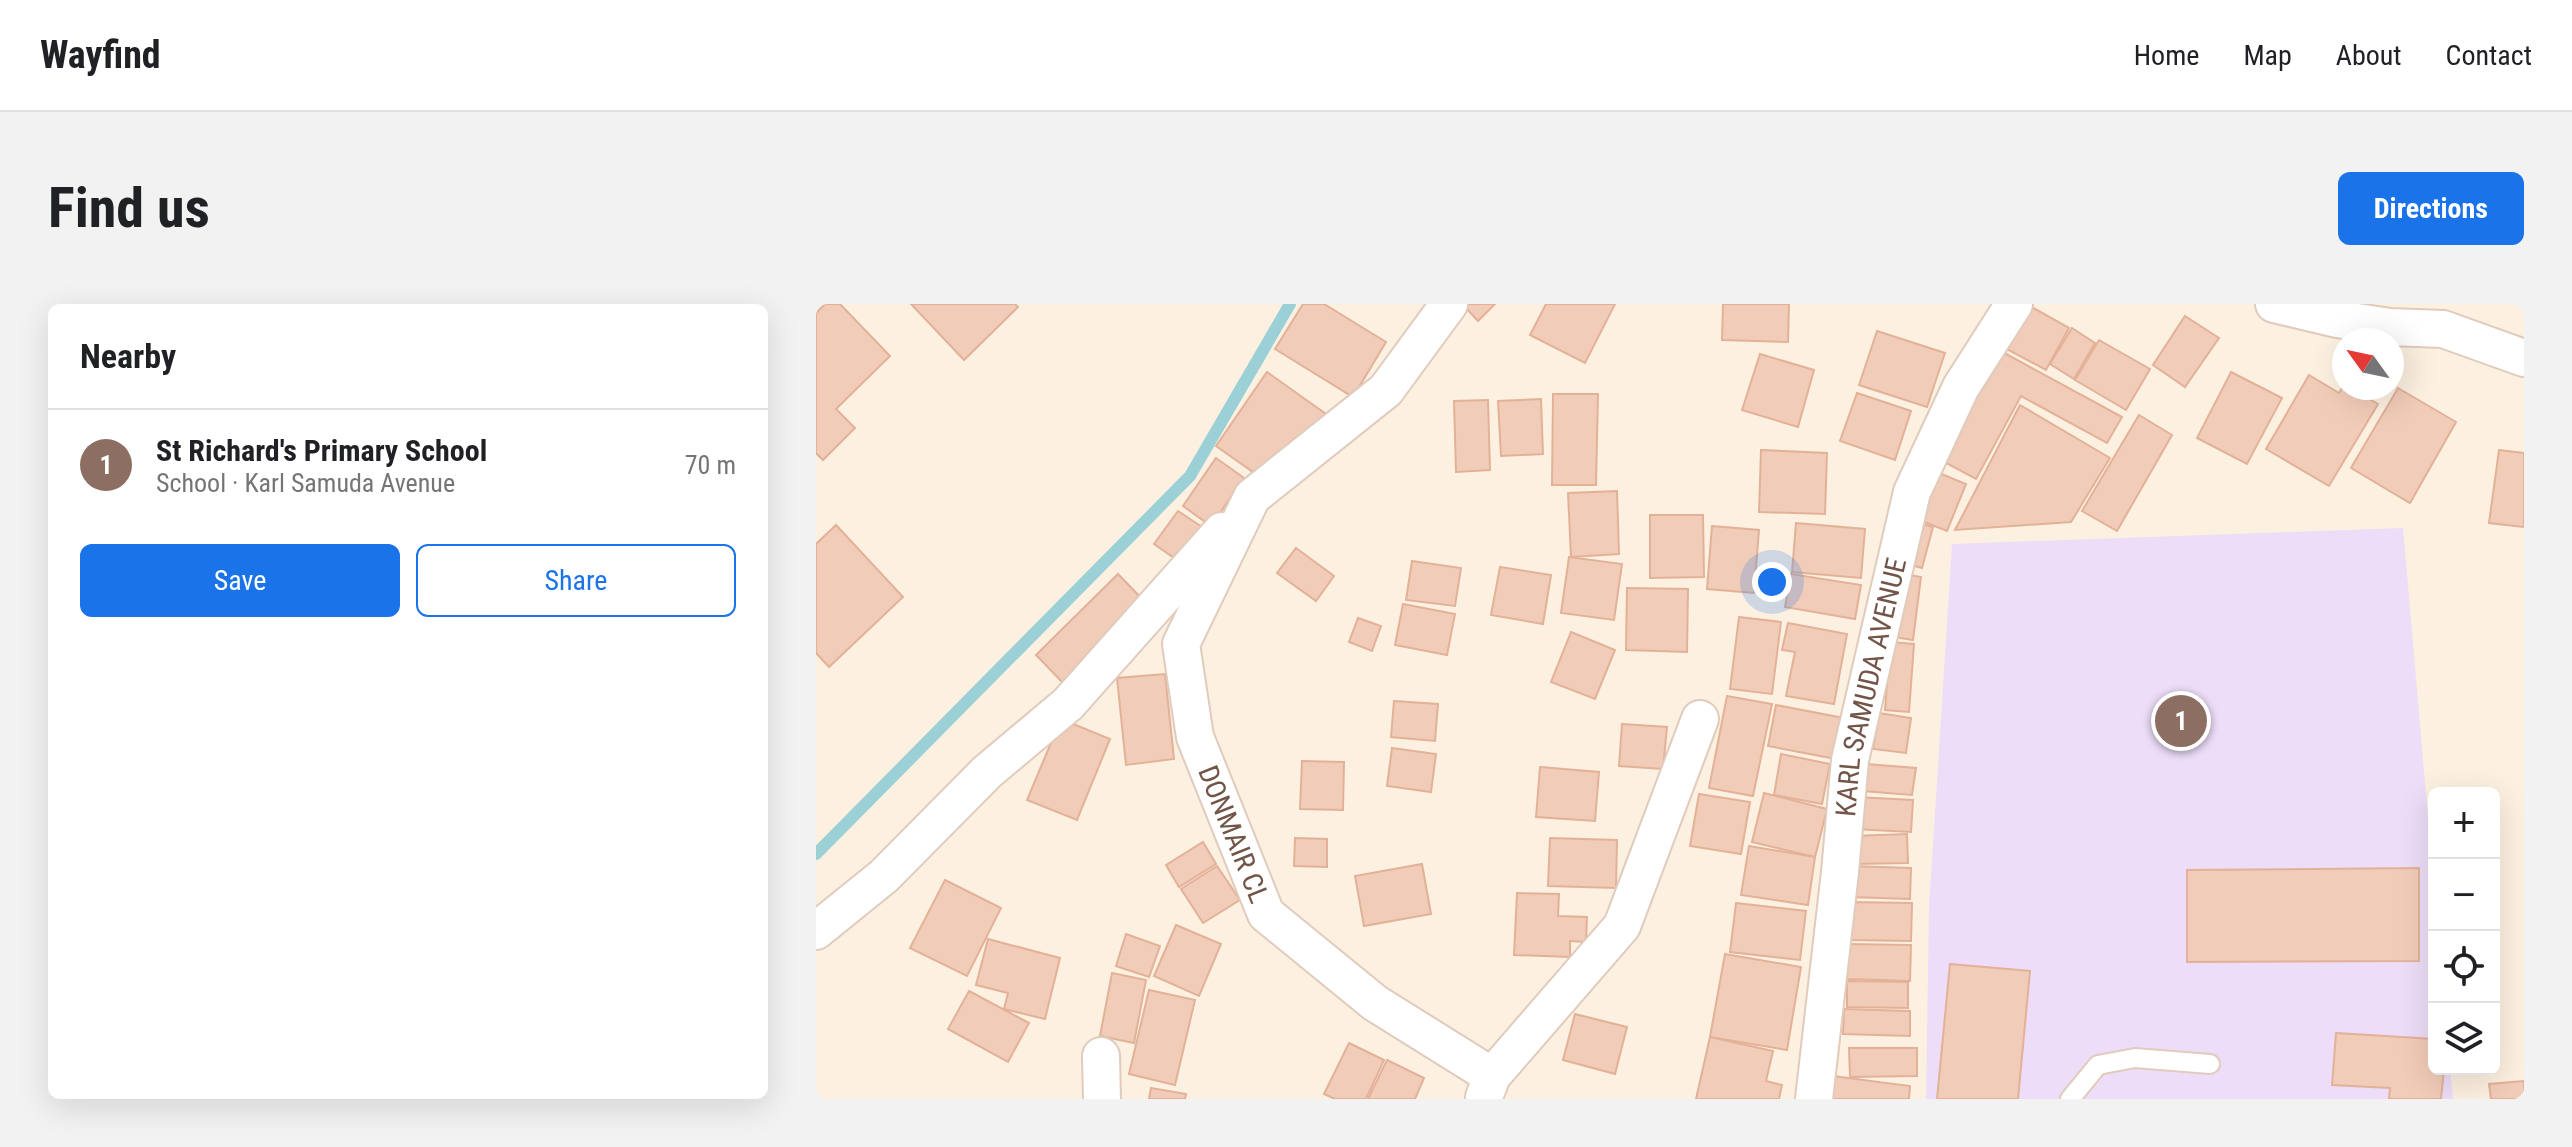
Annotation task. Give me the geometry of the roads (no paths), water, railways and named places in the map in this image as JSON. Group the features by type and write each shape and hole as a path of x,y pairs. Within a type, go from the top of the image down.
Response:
{"street":[{"name":"DONMAIR CL","path":"1449,304 1386,390 1252,497 1181,644 1195,737 1266,914 1375,1003 1488,1087 1622,926 1700,719"},
{"name":"KARL SAMUDA AVENUE","path":"1814,1099 1850,760 1912,492 1961,387 2014,304"},
{"path":"2274,304 2390,327 2443,329 2524,358"},
{"path":"816,931 884,876 987,772 1068,704 1252,497"},
{"path":"1101,1056 1102,1099"}],"lane":[{"path":"2070,1099 2098,1065 2135,1058 2210,1064"}],"waterway":[{"path":"816,854 1190,476 1290,304"}],"place":[{"name":"St Richard's Primary School","path":"2181,721"}]}
